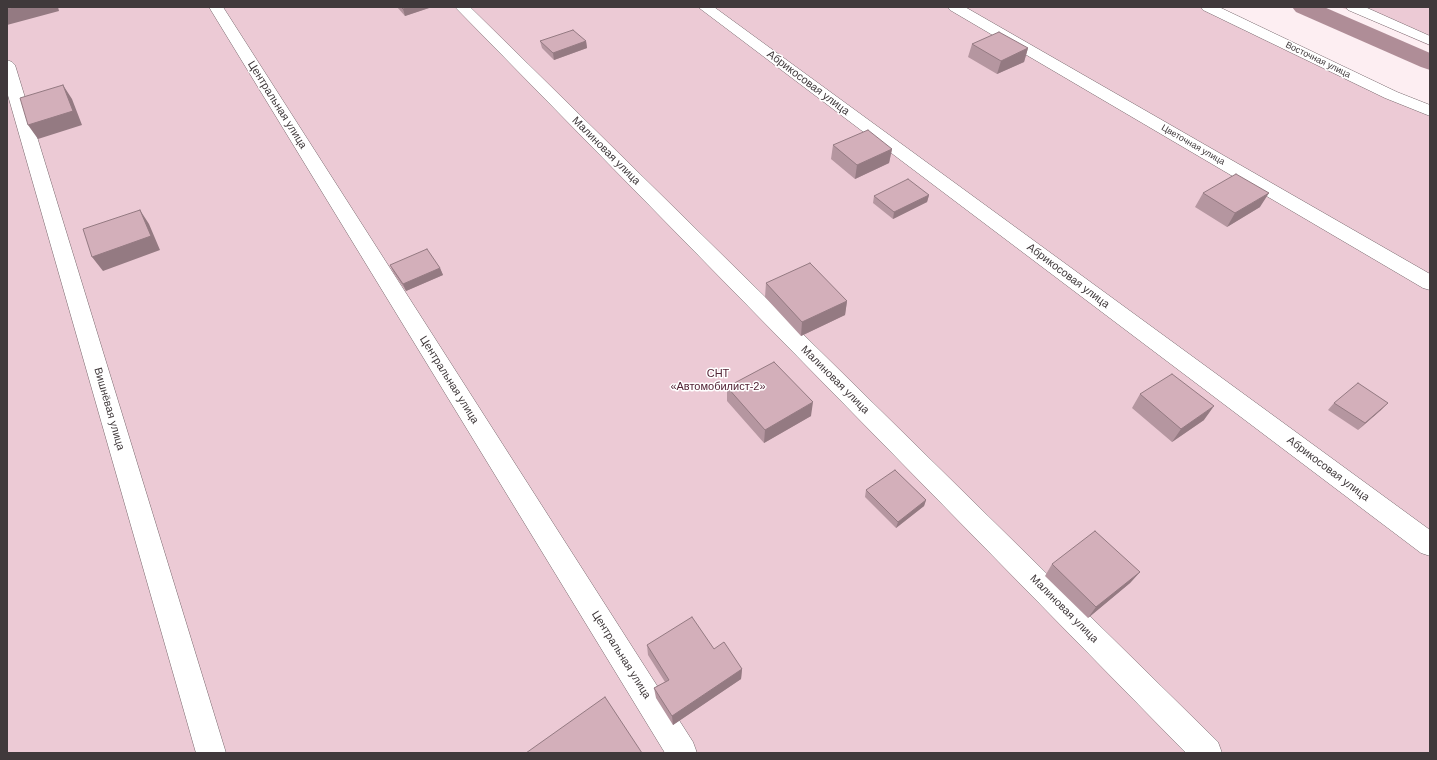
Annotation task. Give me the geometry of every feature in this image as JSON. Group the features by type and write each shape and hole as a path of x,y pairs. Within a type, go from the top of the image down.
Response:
{"street":[{"name":"Центральная улица","path":"216,7 682,753"},
{"name":"Малиновая улица","path":"462,7 1207,753"},
{"name":"Абрикосовая улица","path":"705,7 1430,545"},
{"name":"Цветочная улица","path":"955,7 1430,284"},
{"name":"Восточная улица","path":"1208,7 1391,95 1430,112"},
{"path":"1353,7 1430,41"},
{"name":"Вишнёвая улица","path":"7,65 211,753"}],"green space":[{"name":"СНТ «Автомобилист-2»","path":"7,7 1208,7 1430,111 1430,753 7,753"},
{"path":"1340,7 1430,7 1430,46 1348,10"}],"building":[{"path":"573,30 586,41 553,53 540,41"},
{"path":"999,32 1028,48 1001,61 972,44"},
{"path":"63,85 73,111 28,125 20,98"},
{"path":"868,130 892,149 857,165 833,145"},
{"path":"1236,174 1269,193 1235,213 1203,193"},
{"path":"908,179 929,195 894,212 874,196"},
{"path":"140,210 151,236 92,257 83,229"},
{"path":"427,249 440,268 403,284 390,265"},
{"path":"810,263 847,301 802,322 766,283"},
{"path":"774,362 813,402 765,430 727,387"},
{"path":"1172,374 1214,406 1181,429 1140,394"},
{"path":"1358,383 1388,403 1365,423 1334,403"},
{"path":"895,470 926,500 898,522 866,490"},
{"path":"1095,531 1140,572 1096,607 1052,564"},
{"path":"692,617 714,649 724,642 742,669 672,716 654,688 669,680 647,645"},
{"path":"605,697 642,753 526,753"}],"waterway":[{"path":"1304,7 1430,62"}]}
